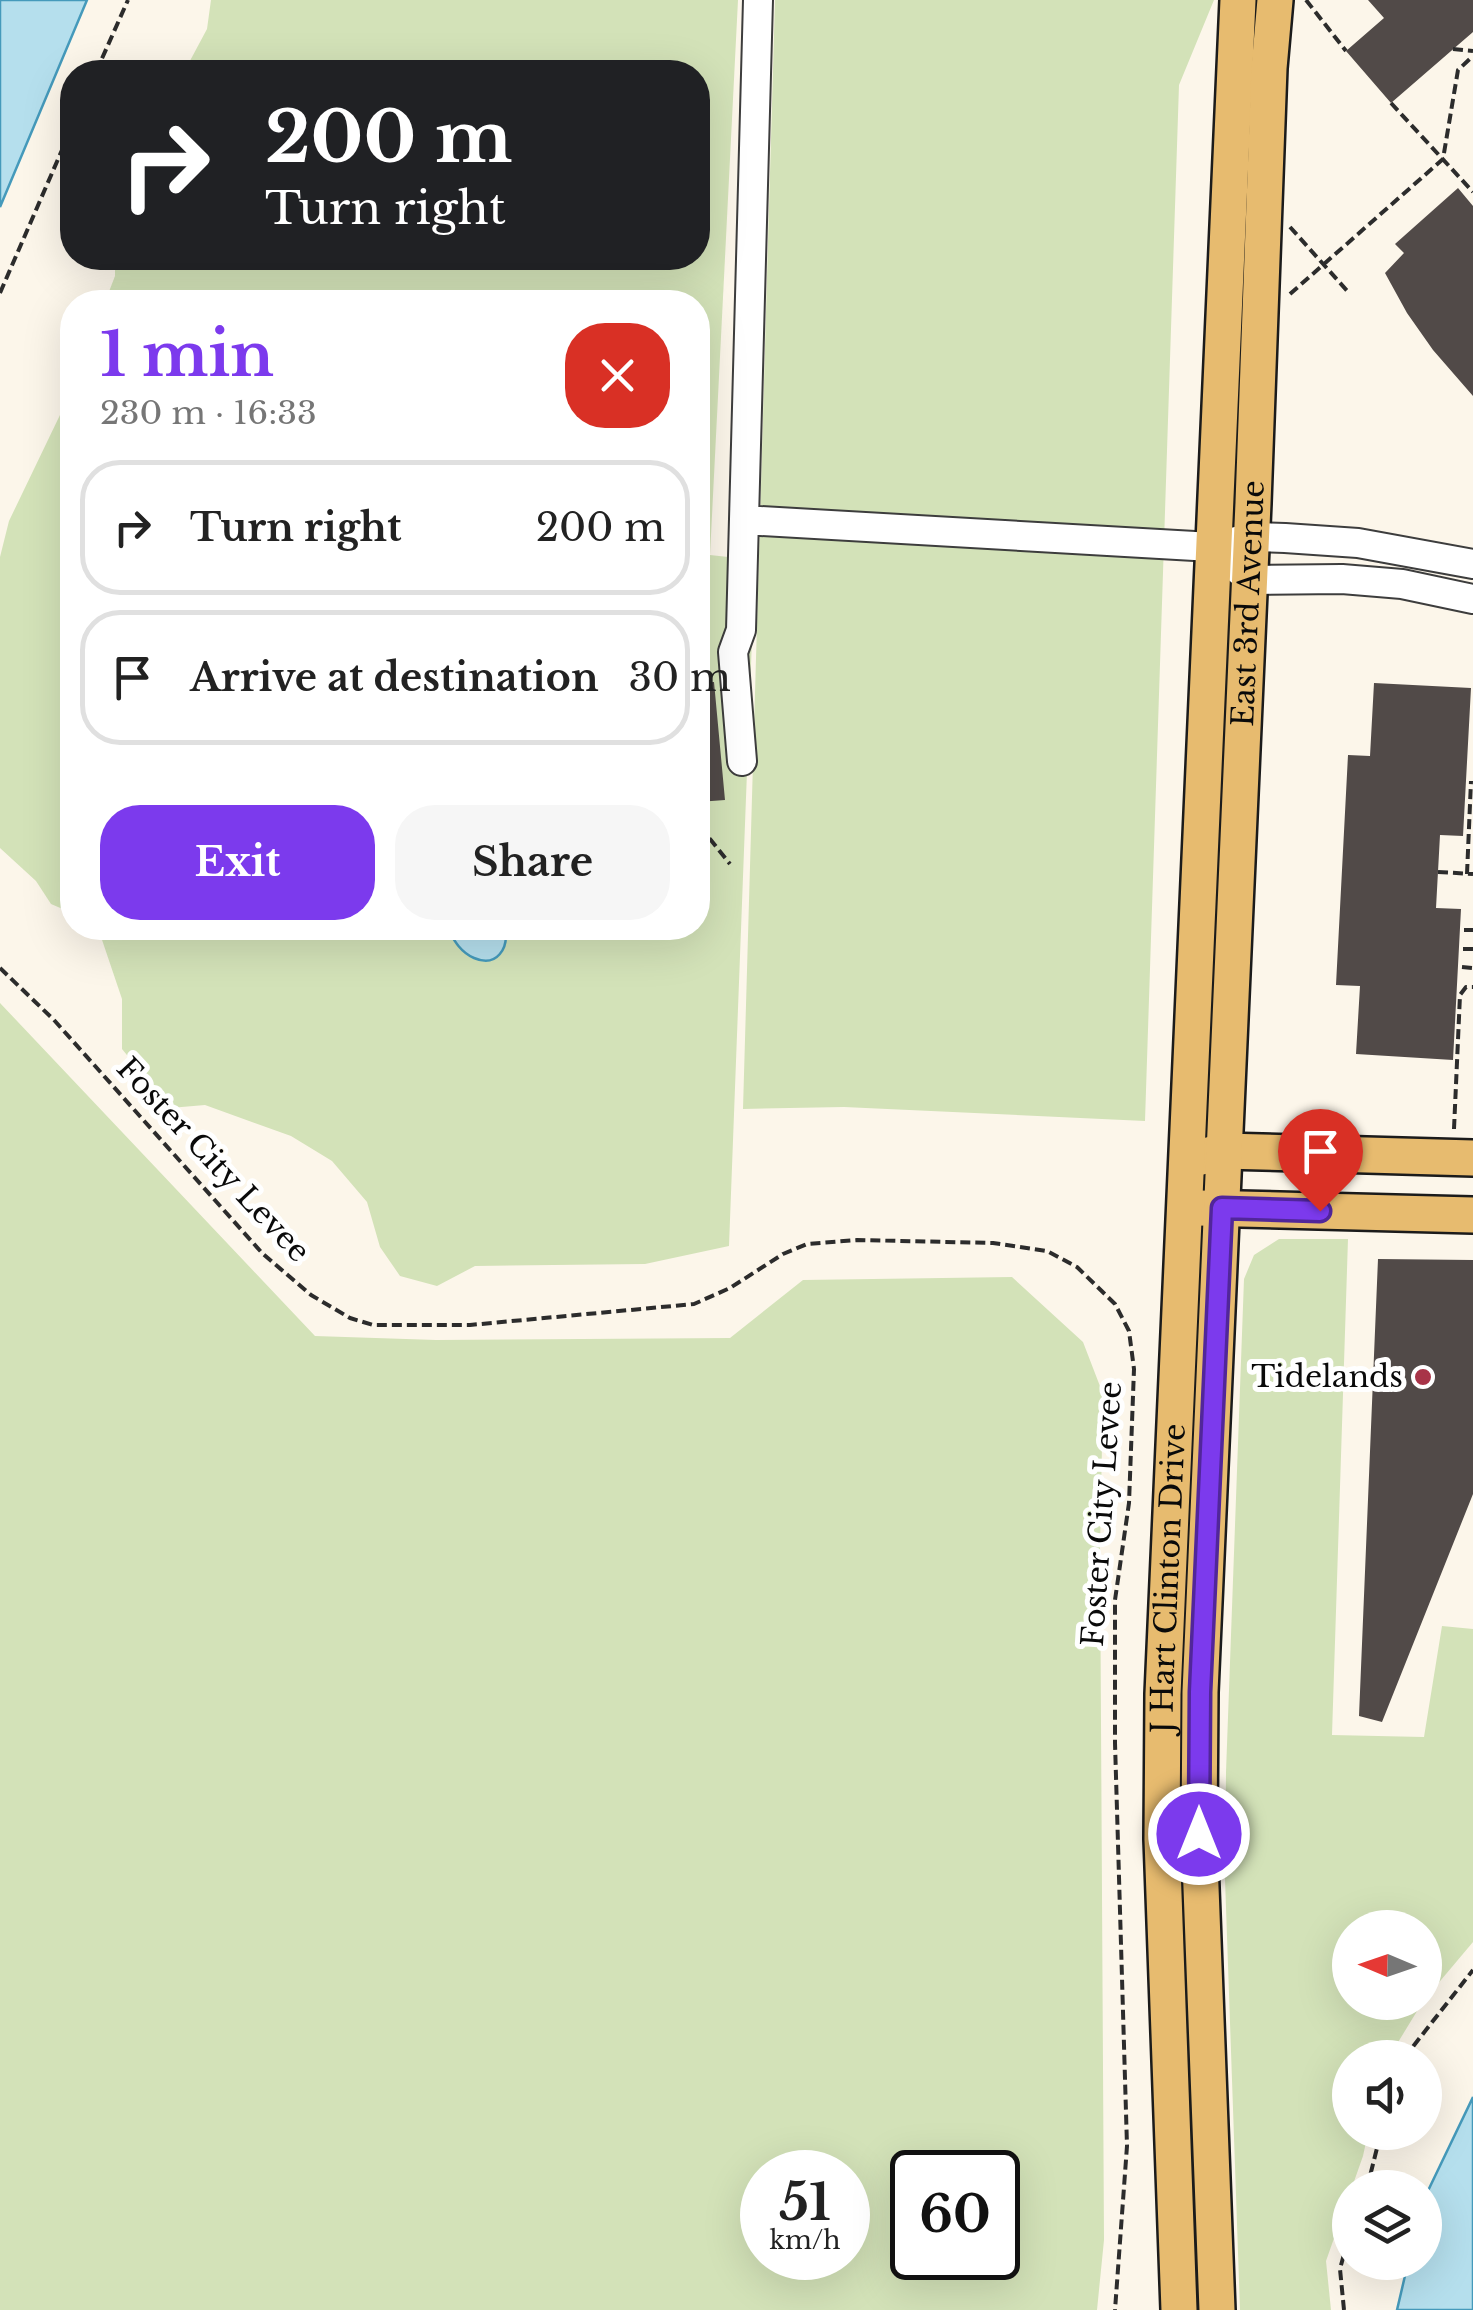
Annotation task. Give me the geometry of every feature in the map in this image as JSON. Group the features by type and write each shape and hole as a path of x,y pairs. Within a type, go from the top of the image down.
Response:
{"main road":[{"name":"East 3rd Avenue","path":"1184,1207 1238,0"},
{"name":"East 3rd Avenue","path":"1222,1208 1264,197 1276,0"},
{"path":"1185,1162 1224,1150 1463,1148"},
{"path":"1184,1207 1473,1215"},
{"name":"J Hart Clinton Drive","path":"1179,2310 1161,1764 1184,1207"},
{"name":"J Hart Clinton Drive","path":"1217,2310 1199,1765 1222,1208"}],"street":[{"path":"742,761 734,652 741,630 758,0"},
{"path":"744,520 1212,546 1252,537 1358,543 1473,564"},
{"path":"1212,546 1250,580 1342,579 1402,584 1473,600"}],"path":[{"path":"101,60 128,0"},
{"path":"1306,0 1346,50"},
{"path":"1260,320 1443,159 1458,70 1473,54 1453,49"},
{"path":"1391,103 1473,192"},
{"path":"0,294 60,154"},
{"path":"1264,197 1350,294"},
{"path":"1438,872 1470,874 1471,782"},
{"path":"710,838 730,864"},
{"path":"1464,930 1473,930"},
{"path":"1463,949 1473,948"},
{"name":"Foster City Levee","path":"0,968 54,1020 263,1254 310,1295 350,1318 397,1327 470,1325 694,1304 807,1244 857,1240 1007,1244 1047,1251 1078,1267 1115,1304 1129,1331 1134,1368 1130,1502 1115,1600 1126,2146 1116,2310"},
{"path":"1462,968 1473,968"},
{"path":"1463,1148 1460,995 1466,986 1473,987"},
{"path":"1418,2040 1473,1970"},
{"path":"1341,2280 1344,2310"}],"green space":[{"path":"211,0 738,0 710,555 710,290 110,290 115,270 710,270 710,60 190,60 207,29"},
{"path":"775,0 1214,0 1179,85 1145,1121 844,1107 743,1109"},
{"path":"60,415 60,908 51,904 36,881 0,848 0,557 9,521"},
{"path":"710,555 755,560 729,1246 645,1264 475,1266 437,1286 400,1276 380,1247 367,1202 332,1161 291,1136 205,1105 170,1108 122,1049 122,999 102,940 710,940"},
{"path":"0,1003 315,1336 436,1340 730,1338 803,1280 1012,1277 1083,1342 1103,1394 1100,1548 1104,2240 1097,2310 0,2310"},
{"path":"1279,1239 1348,1239 1332,1735 1424,1737 1442,1626 1473,1629 1473,1942 1442,1979 1442,1910 1332,1910 1332,2020 1412,2020 1399,2040 1332,2040 1332,2150 1364,2150 1358,2170 1332,2170 1332,2244 1326,2261 1331,2310 1240,2310 1225,1879 1226,1772 1244,1279 1254,1255"}],"water":[{"path":"0,0 87,0 60,60 0,207"},
{"path":"455,940 505,940 500,954 489,960 474,958"},
{"path":"1473,2097 1473,2310 1397,2310 1404,2280 1442,2280 1442,2170 1438,2170"}],"building":[{"path":"1368,0 1473,0 1473,32 1391,103 1346,51 1384,18"},
{"path":"1458,188 1473,206 1473,396 1433,350 1385,273 1404,253 1395,244"},
{"path":"710,682 714,682 725,800 710,801"},
{"path":"1374,683 1471,688 1463,836 1440,835 1436,908 1461,909 1453,1060 1356,1054 1360,986 1336,985 1348,755 1370,756"},
{"name":"Tidelands","path":"1378,1259 1473,1260 1473,1494 1382,1722 1359,1716"}],"place":[{"name":"Tidelands","path":"1423,1377"}],"route":[{"path":"1199,1834 1200,1692 1222,1208 1320,1211"}]}
